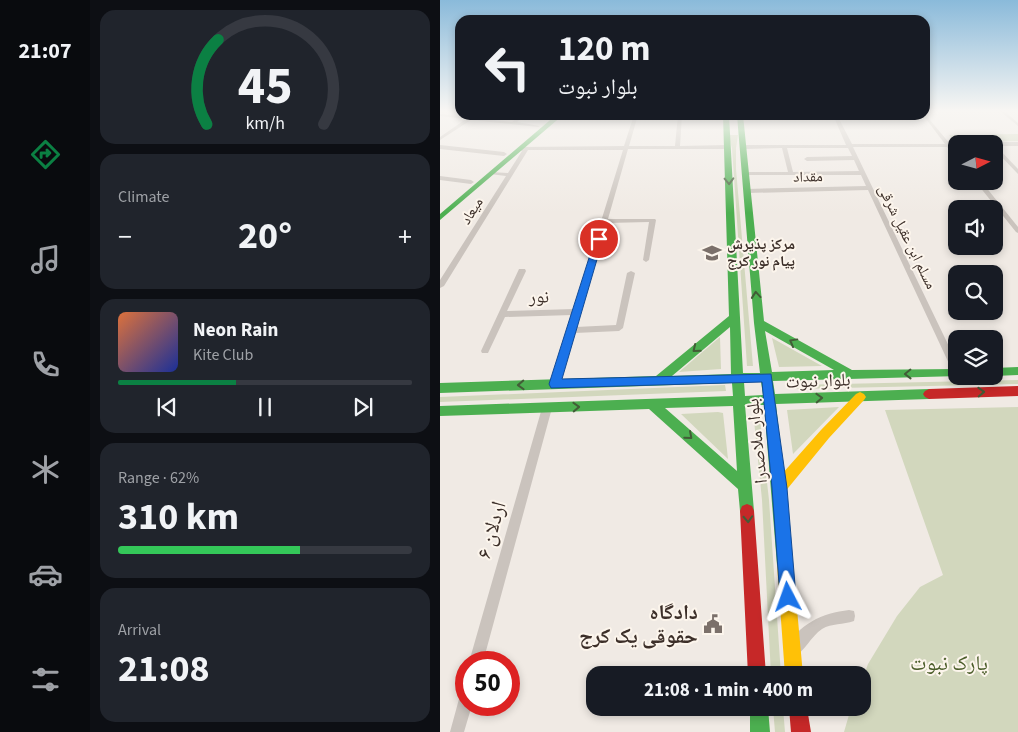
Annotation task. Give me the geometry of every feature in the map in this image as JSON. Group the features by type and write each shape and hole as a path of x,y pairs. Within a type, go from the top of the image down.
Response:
{"main road":[{"path":"440,208 515,145"},
{"path":"440,218 527,145"},
{"name":"بلوار ملاصدرا","path":"727,147 737,378 746,486 756,666"},
{"name":"بلوار ملاصدرا","path":"744,147 759,324 780,488 793,666"},
{"path":"658,381 734,318"},
{"path":"759,324 851,374"},
{"name":"بلوار نبوت","path":"440,388 948,371"},
{"path":"1003,372 1018,371"},
{"path":"788,377 782,379 778,384 779,390 783,395 793,399"},
{"path":"723,379 731,382 734,392 732,396 723,401"},
{"name":"بلوار نبوت","path":"440,411 1018,391"},
{"path":"780,488 825,434 860,397"},
{"path":"652,404 746,486"},
{"path":"759,716 760,732"},
{"path":"799,716 801,732"}],"street":[{"path":"555,384 627,145"},
{"path":"744,147 933,145"},
{"name":"مسلم ابن عقیل شرقی","path":"849,146 948,354"},
{"path":"440,147 504,154"},
{"path":"523,149 727,147"},
{"path":"784,147 791,174"},
{"name":"میعاد","path":"440,286 510,175 523,149"},
{"path":"1003,155 1018,172"},
{"path":"806,159 855,158"},
{"path":"492,173 510,175"},
{"path":"746,174 862,173"},
{"path":"440,178 471,182"},
{"name":"مقداد","path":"747,191 870,188"},
{"path":"985,190 1018,231"},
{"path":"604,221 653,220 646,260"},
{"name":"نور","path":"485,351 522,271"},
{"path":"571,330 619,328 631,273"},
{"name":"نور","path":"502,314 577,312"},
{"name":"اردلان ۶","path":"479,651 547,408"},
{"path":"792,652 811,628 832,618 849,616"},
{"path":"457,732 461,716"}],"green space":[{"path":"731,145 736,145 736,169 753,366 747,366"},
{"path":"720,337 721,369 679,372"},
{"path":"772,338 822,366 779,367"},
{"path":"1003,380 1018,380 1018,384 1003,384"},
{"path":"948,382 948,385 974,385 796,389 795,385"},
{"path":"725,385 726,391 440,402 440,397"},
{"path":"839,407 793,454 787,410"},
{"name":"پارک نبوت","path":"1018,407 1018,732 844,732 849,716 871,716 871,666 867,666 897,616 920,587 943,575 885,410"},
{"path":"723,413 728,459 681,414"},
{"path":"754,420 760,420 769,500 780,666 771,666 762,500"},
{"path":"774,716 784,716 785,732 775,732"}],"traffic: fast":[{"path":"440,218 525,145"},
{"path":"727,145 736,358 747,511"},
{"path":"743,145 759,323 773,423 785,565"},
{"path":"658,381 734,318"},
{"path":"759,323 850,374"},
{"path":"1003,372 1018,371"},
{"path":"440,388 851,374 948,373"},
{"path":"440,411 929,394"},
{"path":"652,404 746,487"},
{"path":"759,716 760,732"}],"traffic: slow":[{"path":"779,488 825,434 860,397"},
{"path":"785,565 793,666"}],"traffic: jam":[{"path":"929,394 1018,391"},
{"path":"747,511 756,666"},
{"path":"799,716 801,732"}],"place":[{"name":"مرکز پذیرش پیام نور کرج","path":"712,253"},
{"name":"دادگاه حقوقی یک کرج","path":"713,624"}],"route":[{"path":"599,239 555,384 767,378 780,488 788,597"}]}
